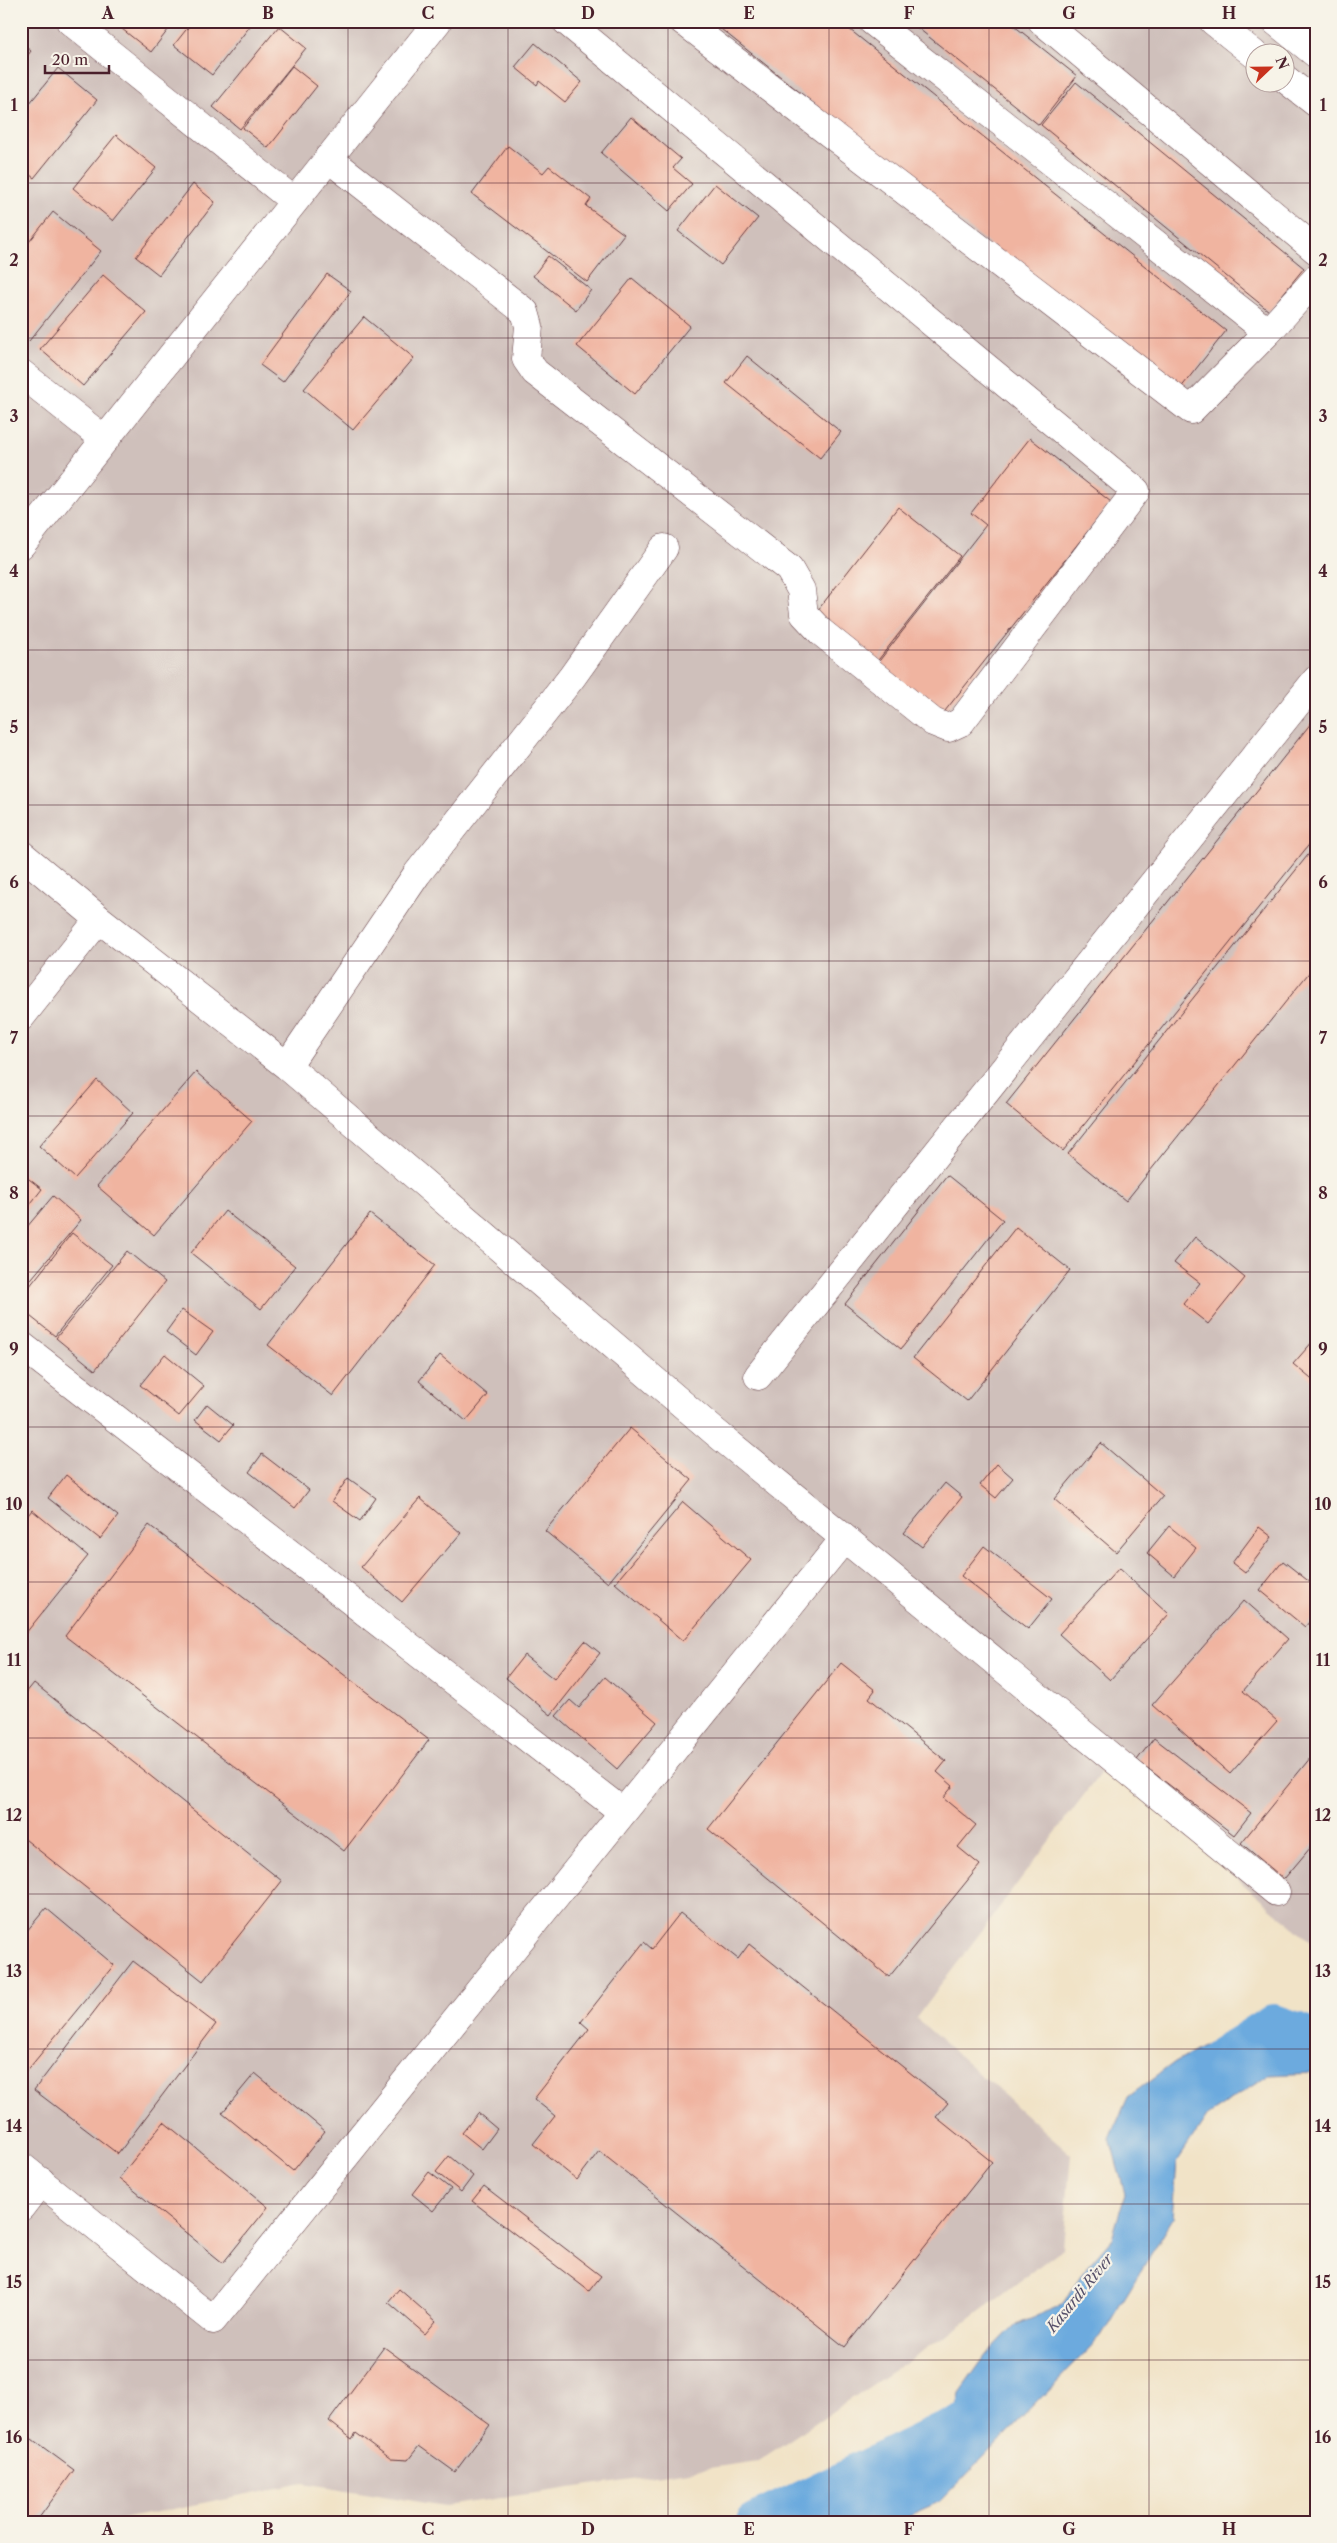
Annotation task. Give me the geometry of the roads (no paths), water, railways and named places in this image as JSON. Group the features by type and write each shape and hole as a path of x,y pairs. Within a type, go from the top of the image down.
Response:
{"street":[{"path":"70,21 294,201"},
{"path":"21,545 438,21"},
{"path":"328,158 525,312 529,326 526,359 535,372 789,569 801,590 804,614 821,632 933,722 948,728 960,722 1136,491 566,21"},
{"path":"683,21 1191,410 1268,332 1316,279"},
{"path":"872,21 1268,332"},
{"path":"1042,21 1313,242"},
{"path":"1213,21 1244,46"},
{"path":"1275,21 1311,41"},
{"path":"1294,86 1316,103"},
{"path":"21,373 104,440"},
{"path":"287,1066 418,874 572,677 664,548"},
{"path":"758,1376 1316,680"},
{"path":"21,854 99,919 287,1066 844,1539 1276,1892"},
{"path":"21,1017 99,919"},
{"path":"21,1345 623,1812"},
{"path":"21,2207 31,2173 212,2320 844,1539"}],"water":[{"path":"1298,2024 1316,2025 1316,2073 1269,2075 1208,2115 1177,2162 1173,2218 1101,2336 941,2501 894,2522 782,2522 802,2499 861,2464 907,2453 954,2418 959,2393 986,2355 1016,2324 1062,2305 1086,2268 1112,2238 1125,2194 1110,2138 1128,2097 1175,2062 1219,2037"}],"waterway":[{"name":"Kasardi River","path":"1219,2058 1273,2023 1316,2038"},
{"name":"Kasardi River","path":"755,2522 969,2419"}]}
